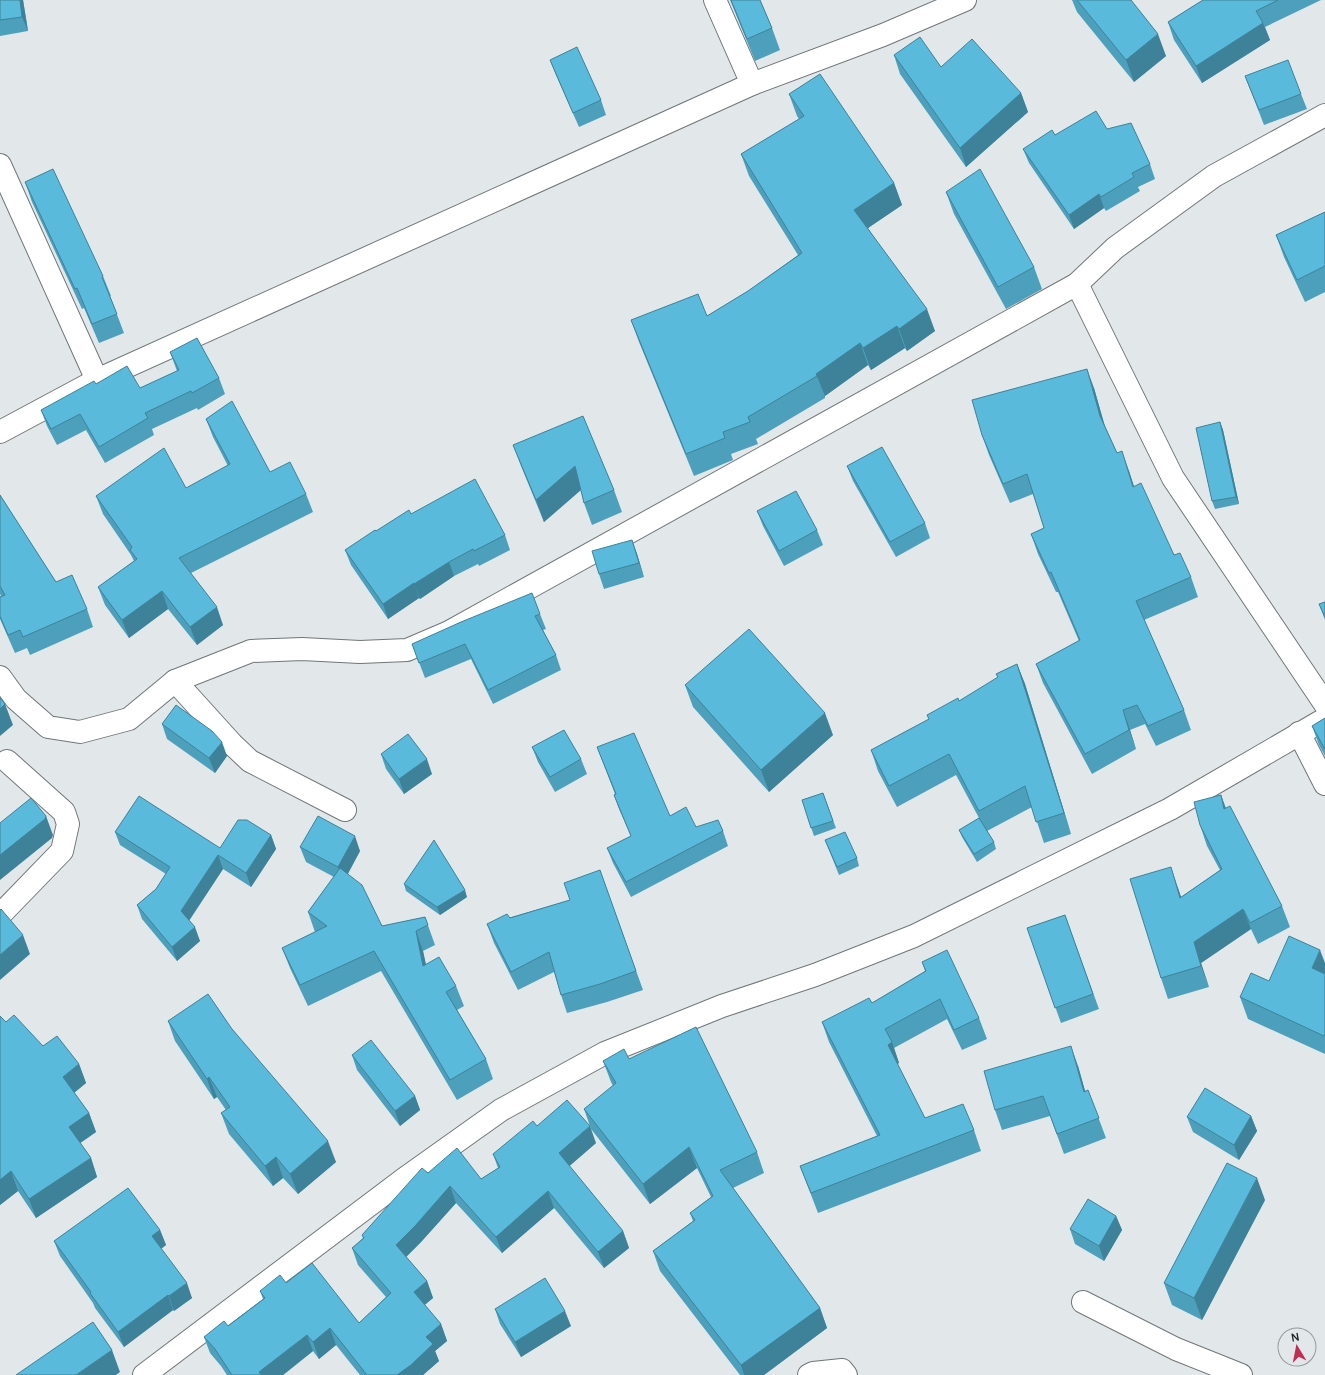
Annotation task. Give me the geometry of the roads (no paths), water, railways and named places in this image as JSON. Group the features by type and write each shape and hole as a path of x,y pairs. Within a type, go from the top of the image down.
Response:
{"street":[{"path":"715,0 752,84"},
{"path":"0,432 97,380 752,84 883,35 965,0"},
{"path":"0,677 16,699 48,727 80,732 129,719 175,681 251,651 302,649 360,652 407,650 449,632 1078,284 1115,248 1214,176 1325,115"},
{"path":"0,165 97,380"},
{"path":"1078,284 1173,478 1325,704"},
{"path":"175,681 232,744 250,761 345,810"},
{"path":"144,1375 404,1179 501,1110 605,1053 722,1006 815,975 914,936 1170,809 1325,719"},
{"path":"1299,733 1325,784"},
{"path":"0,915 62,851 68,824 64,812 7,761"},
{"path":"1083,1302 1176,1349 1241,1375"},
{"path":"809,1375 813,1373 842,1370 846,1375"}]}
